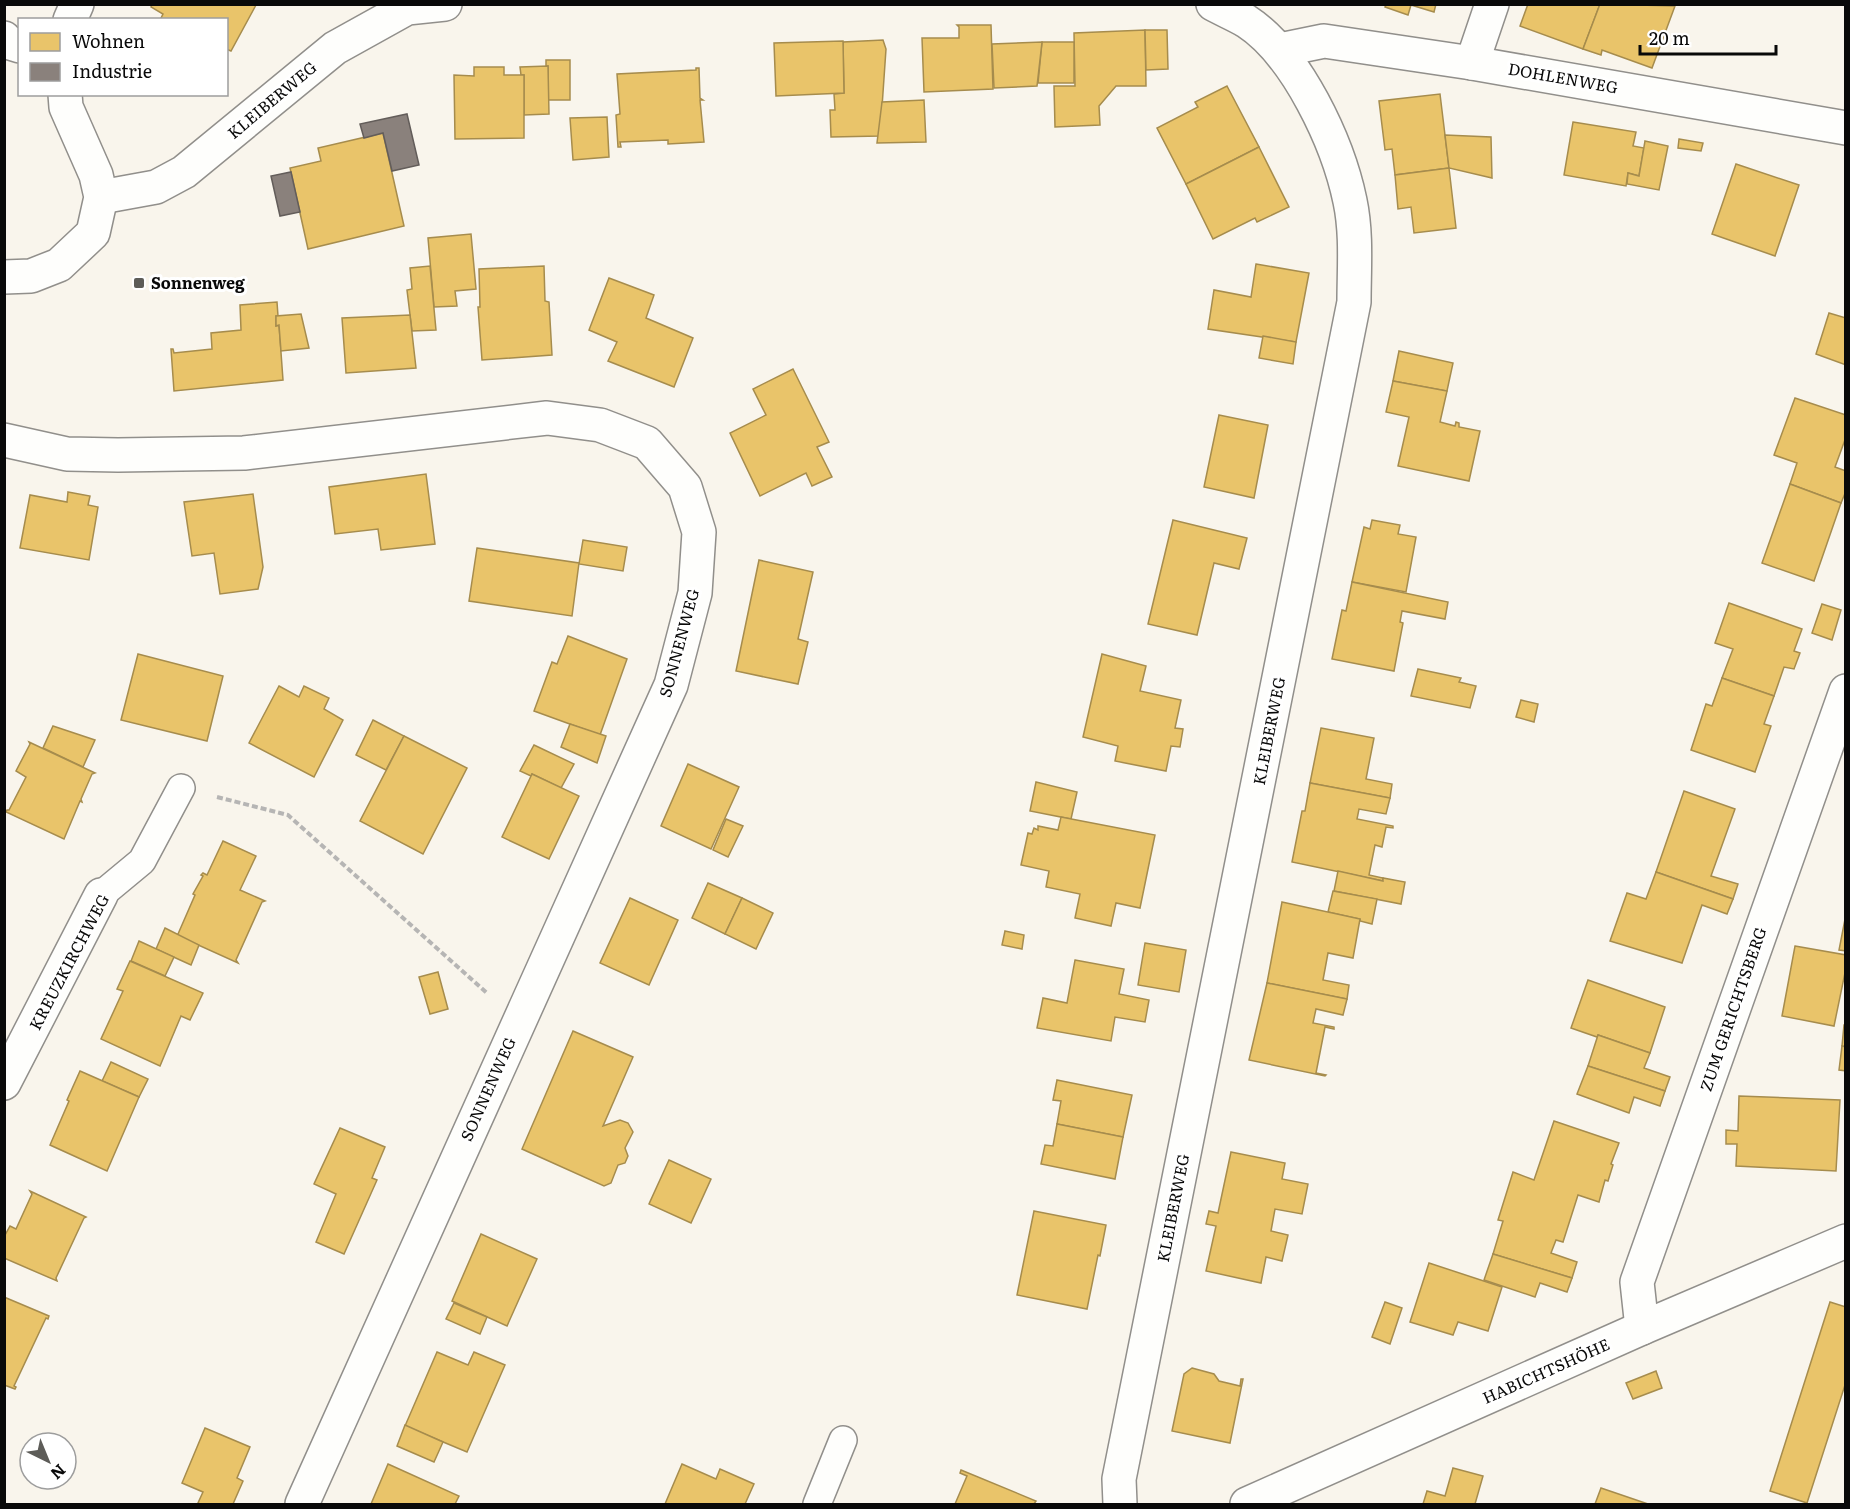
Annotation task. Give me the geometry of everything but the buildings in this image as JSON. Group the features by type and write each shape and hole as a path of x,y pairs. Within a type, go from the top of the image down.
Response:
{"street":[{"path":"71,18 77,4"},
{"name":"KLEIBERWEG","path":"101,197 156,188 184,172 335,48 407,8 444,4"},
{"name":"KLEIBERWEG","path":"1120,1504 1119,1479 1354,302 1354,243 1350,201 1318,111 1280,50 1247,21 1213,4"},
{"path":"1472,63 1492,4"},
{"path":"4,38 7,42 18,45"},
{"name":"DOHLENWEG","path":"1280,50 1324,41 1472,63 1845,128"},
{"path":"4,277 32,276 59,265 93,233 101,197 96,175 66,107 64,96"},
{"name":"SONNENWEG","path":"4,440 67,454 244,453 547,418 600,425 647,443 685,487 699,532 695,593 671,686 302,1504"},
{"name":"ZUM GERICHTSBERG","path":"1642,1329 1636,1282 1845,691"},
{"name":"KREUZKIRCHWEG","path":"4,1083 101,895"},
{"name":"HABICHTSHÖHE","path":"1247,1504 1845,1241"}],"lane":[{"name":"KREUZKIRCHWEG","path":"101,895 142,861 181,788"},
{"path":"817,1504 843,1440"}],"path":[{"path":"181,788 288,815 518,1021"}],"place":[{"name":"Sonnenweg","path":"139,283"}]}
